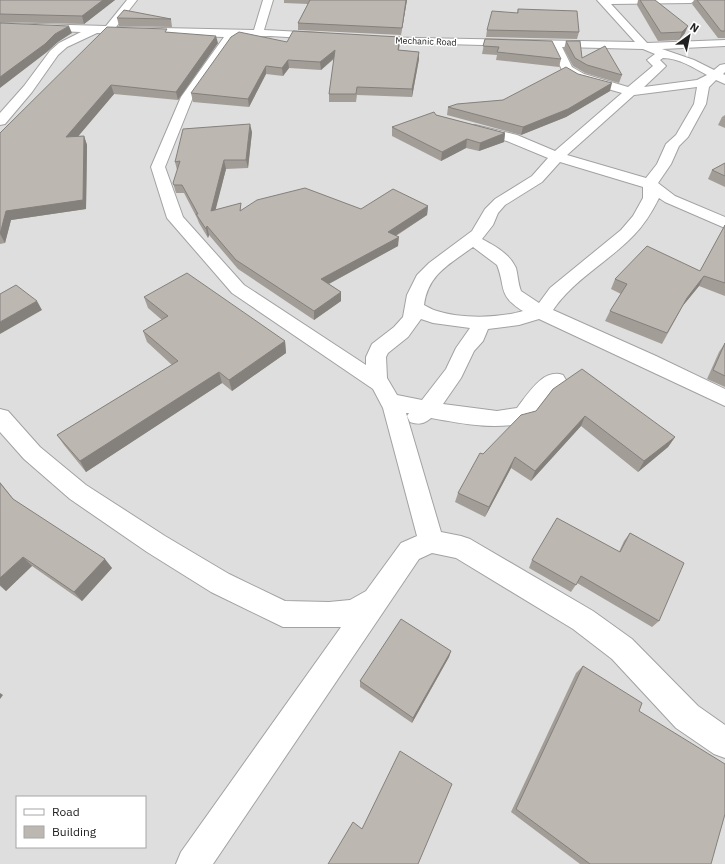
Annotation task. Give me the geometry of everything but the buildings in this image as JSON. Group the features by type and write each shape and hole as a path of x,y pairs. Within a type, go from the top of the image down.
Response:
{"street":[{"path":"0,121 63,45 85,34 107,28 132,0"},
{"path":"258,33 268,0"},
{"path":"602,1 691,0"},
{"path":"602,1 644,46 725,44"},
{"path":"0,26 107,28 232,34 258,33 332,36"},
{"path":"232,34 187,97 158,168 175,218 238,289 380,384 390,402 400,431 431,542"},
{"name":"Mechanic Road","path":"363,38 644,46 722,74"},
{"path":"555,44 567,69 580,77 631,92 700,83 722,74"},
{"path":"377,382 376,357 379,349 401,332 412,318 413,307 423,279 435,267 472,240 485,225 491,212 500,202 537,179 557,157 660,66 653,60 661,56 672,55"},
{"path":"413,307 434,317 456,321 482,322 519,319 543,311 556,292 627,233 640,218 651,198 650,184 664,164 673,144 681,137 700,104 703,86 722,74"},
{"path":"458,124 512,138 557,157 650,184 670,199 725,223"},
{"path":"472,240 488,249 504,262 512,292 523,302 540,312 649,361 725,398"},
{"path":"400,431 428,408 454,373 466,348 476,336 482,322"},
{"path":"390,402 428,408 453,414 497,419 523,415 546,387 556,380"},
{"path":"0,417 32,453 78,492 156,544 220,583 242,594 284,614 329,615 354,613 376,600"},
{"path":"199,862 410,551 431,542 461,547 583,620 622,649 687,716 725,743"}],"shaded area":[{"path":"0,0 725,0 725,864 0,864"}]}
